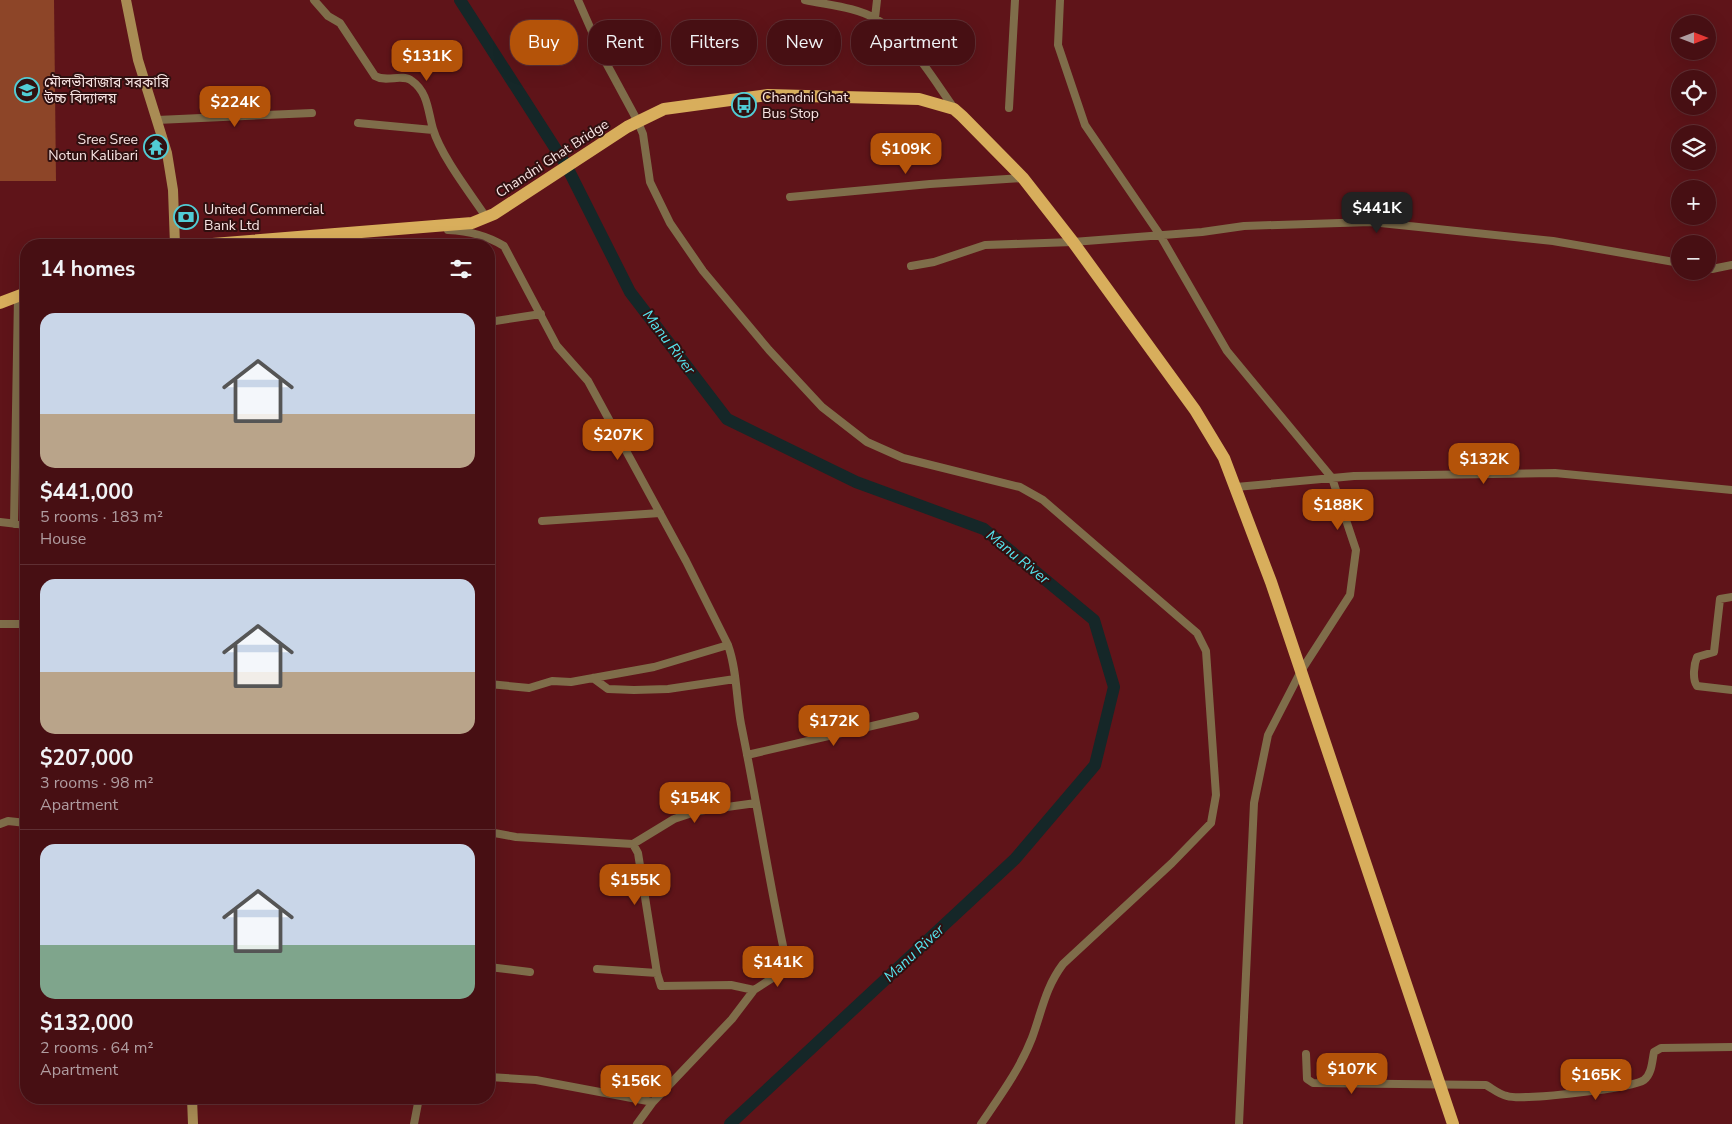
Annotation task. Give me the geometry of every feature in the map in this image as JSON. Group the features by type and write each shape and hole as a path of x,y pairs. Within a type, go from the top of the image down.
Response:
{"highway":[{"name":"Chandni Ghat Bridge","path":"277,239 472,223 490,216 632,123 664,109 768,95 919,99 954,109"},
{"path":"954,109 1023,178 1073,242 1195,410 1224,458 1301,671 1453,1124"},
{"path":"0,302 20,295"}],"main road":[{"path":"126,0 138,60 167,153 173,190 175,239"},
{"path":"192,1104 193,1124"}],"street":[{"path":"314,0 328,16 340,23 375,76 382,80 409,78 414,82 428,104 433,130 447,157 490,216"},
{"path":"578,0 632,123 643,134 650,182 670,223 709,278 769,350 822,407 867,442 894,454 1020,487 1043,500 1197,633 1206,651 1216,794 1211,823 1172,863 1063,964 1052,978 1043,1000 1032,1038 1017,1071 981,1124"},
{"path":"805,0 875,18 903,38 954,109"},
{"path":"875,18 877,0"},
{"path":"1009,108 1015,0"},
{"path":"1060,0 1058,45 1085,125 1160,235 1228,351 1332,478 1356,550 1350,595 1301,671 1268,735 1254,803 1240,1124"},
{"path":"157,120 312,113"},
{"path":"358,123 433,130"},
{"path":"790,197 930,184 1023,178"},
{"path":"911,266 934,262 979,246 1073,242 1244,226 1370,222 1554,242 1671,262"},
{"path":"419,228 473,232 494,239"},
{"path":"495,240 504,246 557,346 588,381 660,513 728,644 733,658 747,754 768,874 786,960 782,972 754,990 732,1019 653,1102 637,1124"},
{"path":"1716,267 1732,265"},
{"path":"495,321 541,314"},
{"path":"14,524 20,352"},
{"path":"1236,487 1354,476 1555,473 1732,490"},
{"path":"542,521 660,513"},
{"path":"0,522 20,524"},
{"path":"1732,597 1720,599 1714,652 1698,657 1695,661 1694,682 1697,686 1732,690"},
{"path":"0,624 20,624"},
{"path":"495,685 530,688 552,681 572,682 654,667 728,644"},
{"path":"592,678 608,689 634,690 668,689 735,679"},
{"path":"747,754 915,716"},
{"path":"495,833 516,837 633,844 674,819 690,814 756,802"},
{"path":"0,824 8,821 20,822"},
{"path":"633,844 638,853 657,973 661,986 731,984 754,990"},
{"path":"495,968 530,972"},
{"path":"597,969 657,973"},
{"path":"1306,1054 1306,1079 1313,1083 1486,1085 1506,1096 1533,1098 1622,1086 1644,1081 1650,1073 1654,1052 1661,1048 1732,1047"},
{"path":"495,1078 545,1082 653,1102"},
{"path":"414,1124 418,1104"}],"building":[{"name":"মৌলভীবাজার সরকারি উচ্চ বিদ্যালয়","path":"0,0 54,0 56,181 0,181"}],"waterway":[{"name":"Manu River","path":"460,0 566,165 630,292 727,419 856,482 984,529 1094,620 1114,687 1095,765 1015,859 730,1124"}],"place":[{"name":"মৌলভীবাজার সরকারি উচ্চ বিদ্যালয়","path":"27,90"},
{"name":"Chandni Ghat Bus Stop","path":"744,105"},
{"name":"Sree Sree Notun Kalibari","path":"156,147"},
{"name":"United Commercial Bank Ltd","path":"186,217"}]}
